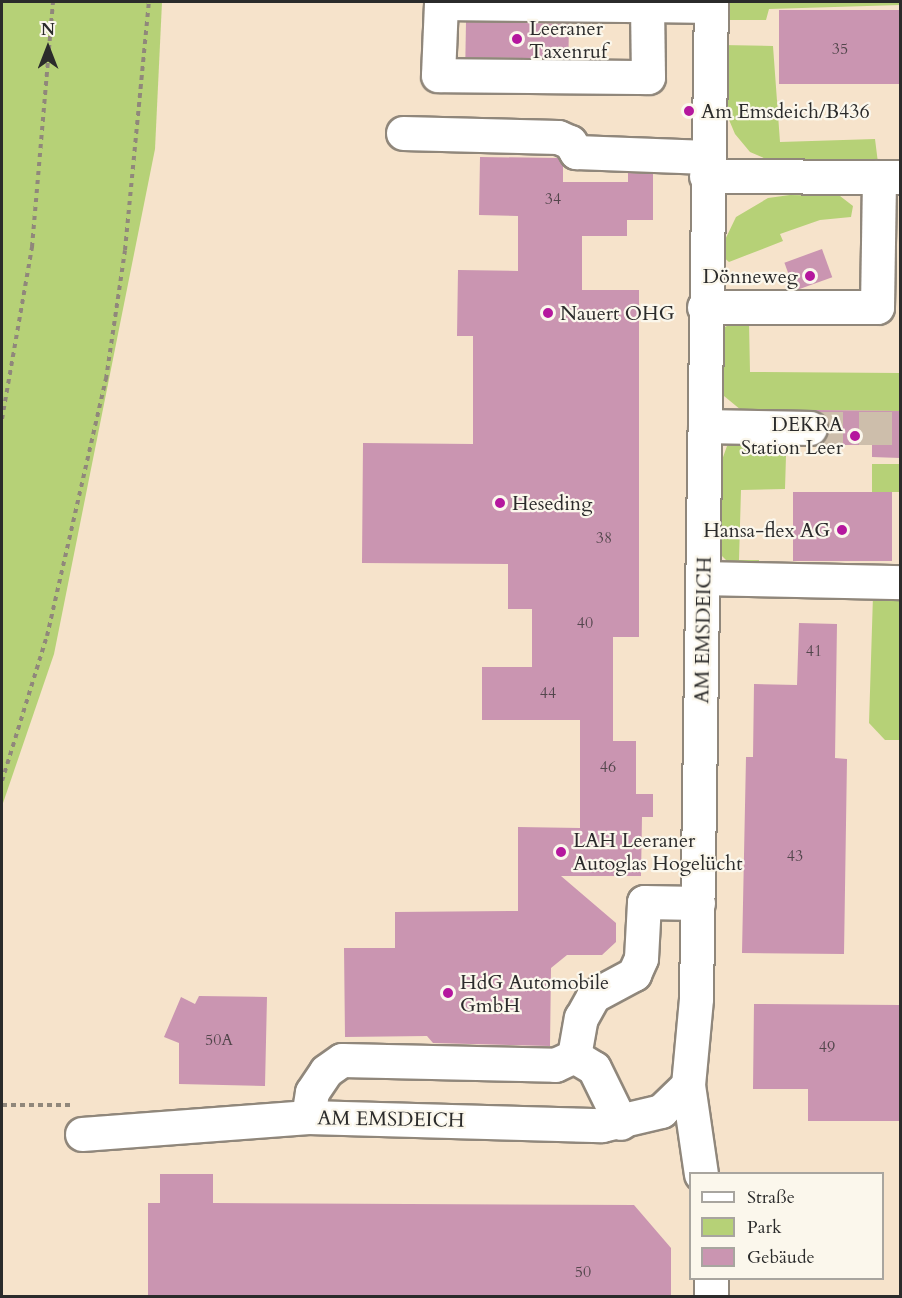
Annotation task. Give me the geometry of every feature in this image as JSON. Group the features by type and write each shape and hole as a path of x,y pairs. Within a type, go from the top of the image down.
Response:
{"street":[{"path":"647,5 648,77 438,75 441,3 711,4"},
{"name":"AM EMSDEICH","path":"701,1172 688,1085 696,998 705,578 704,307 711,4"},
{"path":"403,133 558,137 570,142 576,152 706,166 890,177 877,307 704,307"},
{"path":"705,426 797,427"},
{"path":"705,578 900,582"},
{"path":"574,1056 581,1018 593,996 634,974 641,958 644,902 698,903"},
{"path":"308,1117 312,1092 326,1071 342,1060 555,1065 574,1056"},
{"path":"574,1056 594,1068 621,1123"},
{"name":"AM EMSDEICH","path":"82,1134 308,1117 621,1123 661,1111 688,1085"},
{"path":"711,1280 711,1296"}],"path":[{"path":"2,419 32,246 53,2"},
{"path":"2,781 47,636 106,379 129,214 149,2"}],"green space":[{"path":"2,2 162,2 155,149 54,654 2,806"},
{"path":"722,2 900,2 900,5 769,9 766,20 721,20"},
{"path":"722,45 773,46 780,142 875,139 878,163 778,164 750,152 735,134 727,115"},
{"path":"790,195 840,196 853,206 851,217 820,220 780,234 783,241 729,262 722,256 722,246 736,217 768,198"},
{"path":"749,322 750,372 900,373 900,411 810,410 810,416 741,410 724,396 719,385 719,330 733,323"},
{"path":"772,438 786,456 785,489 741,490 739,560 759,560 759,570 730,564 720,554 722,460 727,446 735,442"},
{"path":"872,464 900,464 900,492 872,492"},
{"path":"873,595 900,595 900,740 885,740 869,723"}],"building":[{"path":"779,10 900,10 900,84 779,84"},
{"name":"Leeraner Taxenruf","path":"466,22 569,24 568,59 465,57"},
{"path":"480,157 558,158 563,165 563,182 628,182 628,173 653,174 653,220 627,220 627,236 582,236 582,290 639,290 639,637 613,637 613,741 636,741 636,794 653,794 653,817 642,817 641,876 561,876 616,923 616,942 602,955 567,955 551,968 550,1046 433,1043 427,1036 345,1037 344,948 395,948 395,912 518,911 518,827 580,828 580,720 482,720 482,667 532,667 532,609 508,609 508,564 362,563 363,443 473,444 473,336 457,336 458,270 518,271 518,216 479,215"},
{"path":"822,249 832,277 795,291 784,263"},
{"name":"DEKRA Station Leer","path":"814,410 900,411 900,458 872,457 872,445 818,445 829,428 826,418"},
{"name":"Hansa-flex AG","path":"793,492 892,492 892,561 793,561"},
{"path":"799,623 837,624 835,758 847,759 844,954 742,953 746,757 753,757 754,684 797,685"},
{"path":"199,996 267,997 265,1086 179,1084 179,1043 164,1037 181,997 195,1004"},
{"path":"754,1004 900,1005 900,1121 808,1121 808,1089 753,1089"},
{"path":"160,1174 213,1174 213,1203 634,1205 671,1248 671,1296 148,1296 148,1203 160,1203"}],"tunnel":[{"path":"810,428 900,428"}],"place":[{"name":"Leeraner Taxenruf","path":"517,39"},
{"name":"Am Emsdeich/B436","path":"689,111"},
{"name":"Dönneweg","path":"810,276"},
{"name":"Nauert OHG","path":"548,313"},
{"name":"DEKRA Station Leer","path":"855,436"},
{"name":"Heseding","path":"500,503"},
{"name":"Hansa-flex AG","path":"842,530"},
{"name":"LAH Leeraner Autoglas Hogelücht","path":"561,852"},
{"name":"HdG Automobile GmbH","path":"448,993"}]}
